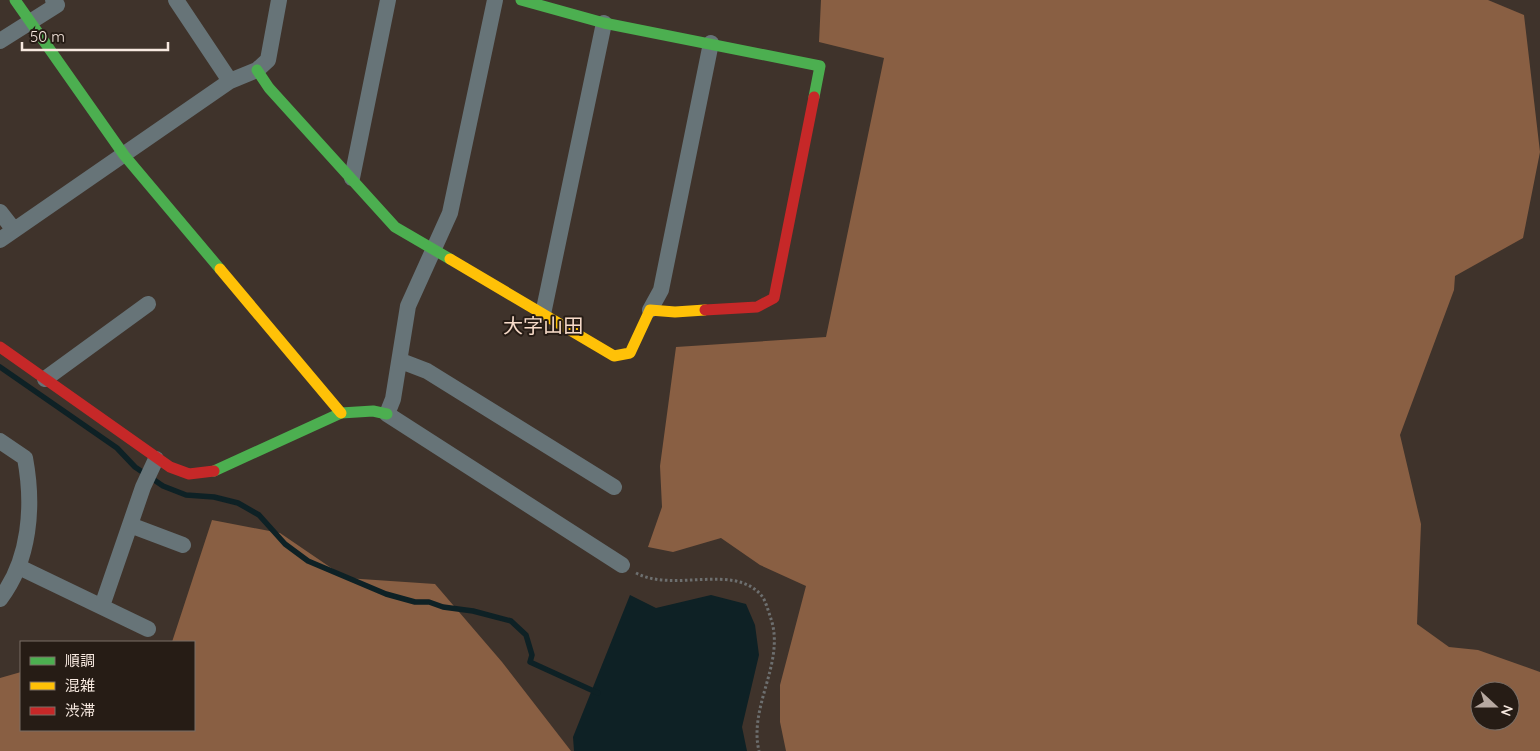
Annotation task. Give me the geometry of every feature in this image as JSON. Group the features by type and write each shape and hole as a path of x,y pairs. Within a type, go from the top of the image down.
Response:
{"street":[{"path":"15,0 124,155 340,413"},
{"path":"0,41 57,5 53,0"},
{"path":"176,0 230,81"},
{"path":"0,240 230,81 257,70 268,60 279,0"},
{"path":"352,178 388,0"},
{"path":"387,414 394,399 408,306 450,213 495,0"},
{"path":"521,0 604,23 820,66 774,298 756,307 675,312 650,310"},
{"path":"543,314 604,23"},
{"path":"257,70 269,88 395,228 614,356 630,353 661,290 711,43"},
{"path":"0,212 14,230"},
{"path":"45,380 148,304"},
{"path":"0,347 156,459 176,471 195,476 212,472 340,413 373,411 387,414 622,565"},
{"path":"401,361 427,371 614,487"},
{"path":"0,441 25,458 30,485 28,520 19,567 6,579 0,599"},
{"path":"102,606 130,525 156,459"},
{"path":"130,525 183,545"},
{"path":"19,567 148,629"}],"path":[{"path":"622,565 648,579 675,582 730,578 746,584 761,595 771,618 776,649 759,714 756,738 759,751"}],"shaded area":[{"path":"821,0 1488,0 1524,15 1540,152 1523,238 1455,276 1454,290 1400,435 1421,524 1417,624 1449,647 1478,650 1540,672 1540,751 786,751 780,722 780,685 806,586 760,565 721,538 673,552 648,547 662,507 660,466 676,347 826,337 884,58 819,42"},
{"path":"212,520 280,533 346,578 435,584 502,662 571,751 0,751 0,678 20,672 20,731 195,731 195,641 172,641"}],"water":[{"path":"630,595 656,608 711,595 746,604 755,625 759,655 742,727 747,751 574,751 573,737"}],"waterway":[{"path":"0,367 117,448 135,467 163,486 186,495 214,497 238,503 259,515 285,544 308,561 386,594 415,602 429,602 443,607 473,611 511,621 526,635 532,655 530,662 598,693"}],"traffic: fast":[{"path":"15,0 124,155 220,269"},
{"path":"521,0 604,23 820,66 814,97"},
{"path":"257,70 269,88 395,227 450,259"},
{"path":"214,471 341,413 373,411 387,414"}],"traffic: slow":[{"path":"450,259 614,356 630,353 650,310 675,312 705,310"},
{"path":"220,269 341,413"}],"traffic: jam":[{"path":"705,310 757,307 774,298 814,97"},
{"path":"0,347 170,467 189,474 214,471"}],"district":[{"name":"大字山田","path":"543,326"}]}
